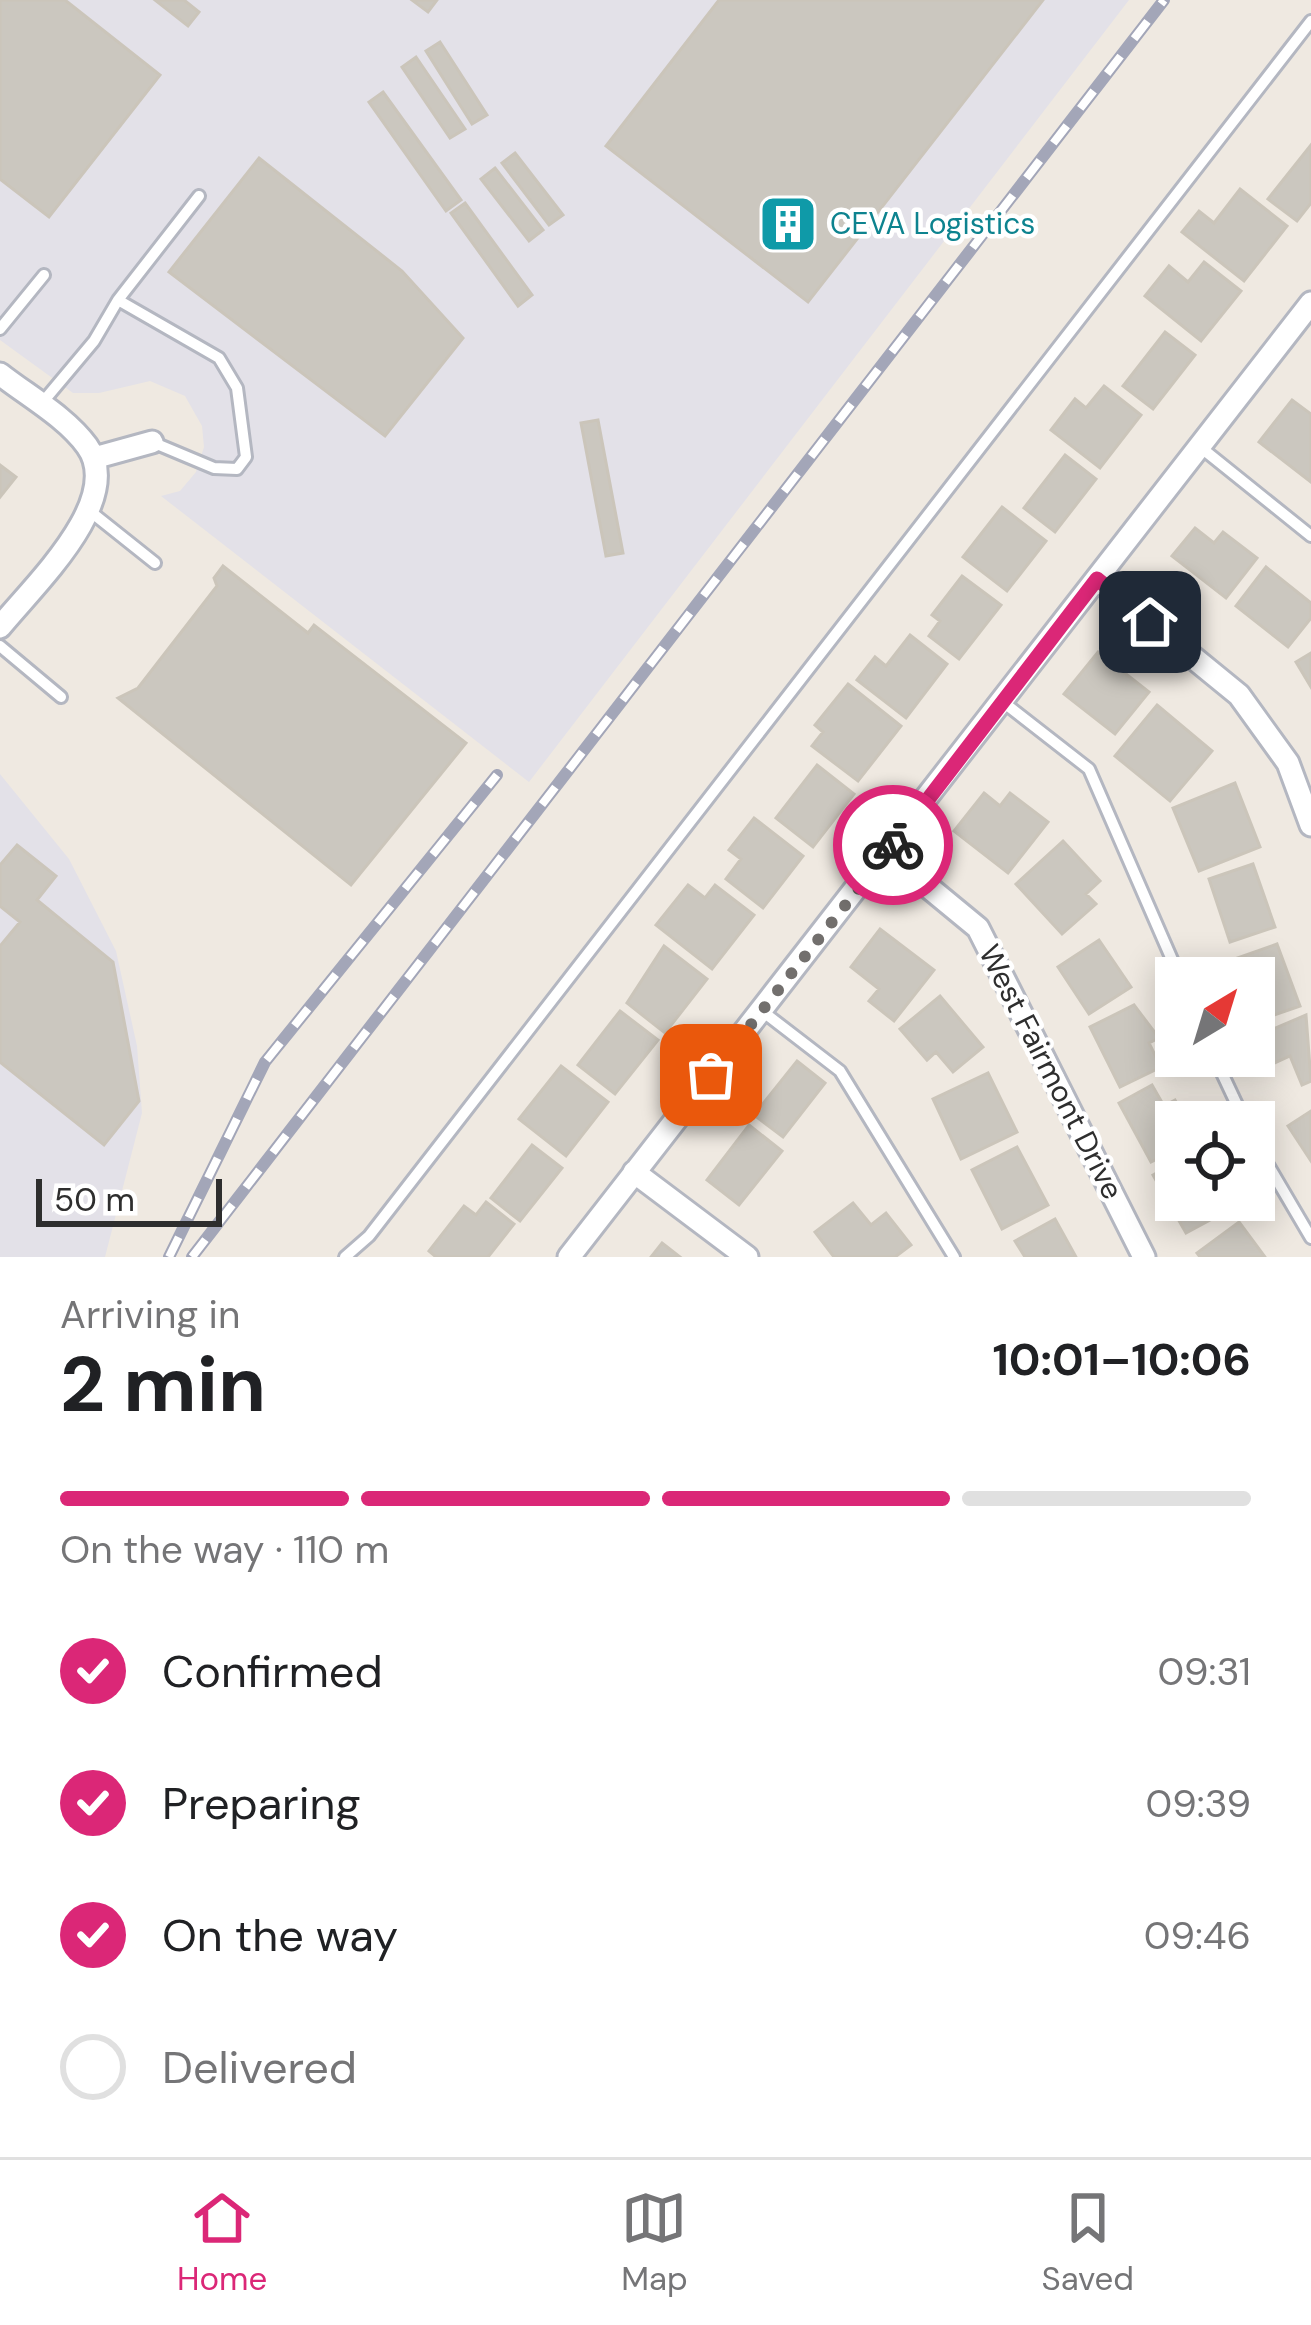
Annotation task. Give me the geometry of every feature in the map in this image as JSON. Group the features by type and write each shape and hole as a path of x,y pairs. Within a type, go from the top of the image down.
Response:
{"street":[{"path":"568,1257 1311,303"},
{"path":"1292,327 1311,341"},
{"path":"0,374 76,434 96,465 91,512 0,627"},
{"path":"96,465 152,442"},
{"path":"1097,579 1240,695 1288,763 1311,825"},
{"name":"West Fairmont Drive","path":"887,853 978,928 1144,1257"},
{"path":"634,1172 747,1257"}],"lane":[{"path":"346,1257 383,1218 1311,21"},
{"path":"40,405 94,341 118,300 199,196"},
{"path":"0,329 44,275"},
{"path":"118,300 220,358 237,388 246,458 237,470 214,468 152,442"},
{"path":"1199,446 1311,536"},
{"path":"91,512 155,563"},
{"path":"0,646 61,697"},
{"path":"1003,702 1089,769 1171,957"},
{"path":"762,1011 840,1071 953,1257"},
{"path":"1275,1177 1311,1238"}],"shaded area":[{"path":"0,0 1129,0 529,782 161,496 180,491 196,472 204,447 202,426 185,396 150,381 99,393 73,393 0,340"},
{"path":"0,774 69,859 116,951 137,1046 142,1113 105,1257 0,1257"}],"building":[{"path":"0,0 65,0 160,75 49,217 0,179"},
{"path":"155,0 184,0 199,12 188,26"},
{"path":"412,0 437,0 428,12"},
{"name":"CEVA Logistics","path":"719,0 1043,0 808,302 606,146"},
{"path":"440,42 487,115 472,124 426,51"},
{"path":"416,57 465,129 450,138 402,67"},
{"path":"383,92 461,200 446,211 369,102"},
{"path":"1311,145 1311,203 1297,221 1268,199"},
{"path":"515,153 563,215 549,225 502,163"},
{"path":"259,158 402,271 463,338 385,436 169,272"},
{"path":"495,168 543,230 529,241 481,179"},
{"path":"1240,189 1287,226 1244,281 1182,232 1199,211 1214,223"},
{"path":"465,203 532,295 518,306 451,213"},
{"path":"1204,262 1241,291 1201,341 1145,296 1169,266 1188,282"},
{"path":"1165,332 1195,355 1153,409 1123,386"},
{"path":"1104,386 1141,415 1100,468 1051,430 1075,399 1086,408"},
{"path":"1292,400 1311,414 1311,482 1259,442"},
{"path":"598,420 623,553 606,556 581,423"},
{"path":"1065,455 1096,479 1055,532 1024,508"},
{"path":"0,465 16,477 0,497"},
{"path":"1002,507 1046,541 1007,591 963,557"},
{"path":"1195,528 1214,543 1223,532 1257,558 1226,598 1172,556"},
{"path":"223,566 308,633 314,625 466,743 351,885 118,698 138,688 217,586 214,578"},
{"path":"1266,567 1311,603 1311,618 1288,647 1236,606"},
{"path":"962,576 1001,605 959,659 929,636 940,621 932,615"},
{"path":"910,635 947,664 906,718 857,680 875,657 886,666"},
{"path":"1098,652 1149,692 1115,734 1064,694"},
{"path":"1311,653 1311,687 1296,662"},
{"path":"848,684 901,726 858,781 812,746 823,732 815,725"},
{"path":"1157,705 1212,751 1170,801 1115,756"},
{"path":"817,765 854,794 813,847 776,818"},
{"path":"1235,783 1260,847 1199,871 1173,808"},
{"path":"984,793 1000,806 1010,793 1048,822 1008,873 954,831"},
{"path":"754,818 803,856 763,908 726,879 741,859 729,850"},
{"path":"1063,841 1100,881 1086,894 1096,904 1062,934 1016,884"},
{"path":"17,845 56,876 37,900 113,962 139,1101 104,1145 0,1062 0,946 20,922 0,906 0,865"},
{"path":"1253,864 1275,927 1230,942 1209,879"},
{"path":"688,885 705,898 715,885 754,915 712,969 656,925"},
{"path":"880,929 934,970 894,1021 869,1001 879,989 851,967"},
{"path":"1099,940 1131,987 1089,1014 1058,967"},
{"path":"1277,944 1300,1006 1275,1015 1275,957 1240,957"},
{"path":"664,946 707,979 665,1033 627,1003"},
{"path":"940,996 983,1047 953,1072 936,1052 927,1060 900,1029"},
{"path":"1134,1005 1155,1033 1155,1040 1149,1043 1155,1070 1120,1087 1090,1027"},
{"path":"620,1011 658,1040 615,1094 578,1065"},
{"path":"1306,1015 1311,1081 1302,1085 1290,1056 1275,1063 1275,1028"},
{"path":"797,1061 825,1083 783,1137 754,1115"},
{"path":"561,1066 608,1102 566,1156 519,1119"},
{"path":"988,1073 1017,1132 961,1159 933,1099"},
{"path":"1152,1085 1161,1101 1155,1101 1155,1160 1151,1162 1119,1103"},
{"path":"1311,1111 1311,1161 1288,1126"},
{"path":"749,1125 782,1151 739,1205 707,1180"},
{"path":"532,1145 562,1168 520,1221 491,1198"},
{"path":"1017,1147 1048,1205 1002,1229 972,1170"},
{"path":"486,1202 514,1224 488,1257 436,1257 429,1251 464,1206 476,1215"},
{"path":"853,1203 871,1225 886,1213 911,1245 895,1257 834,1257 815,1232"},
{"path":"1055,1219 1076,1257 1025,1257 1015,1241"},
{"path":"1179,1221 1208,1221 1186,1233"},
{"path":"1239,1222 1265,1257 1200,1257 1197,1253"},
{"path":"662,1243 680,1257 651,1257"}],"railway":[{"path":"192,1257 1164,0"},
{"path":"169,1257 265,1062 497,775"}],"way so far":[{"path":"711,1075 893,845"}],"place":[{"name":"CEVA Logistics","path":"788,224"}],"route":[{"path":"893,845 1097,579 1150,622"}]}
